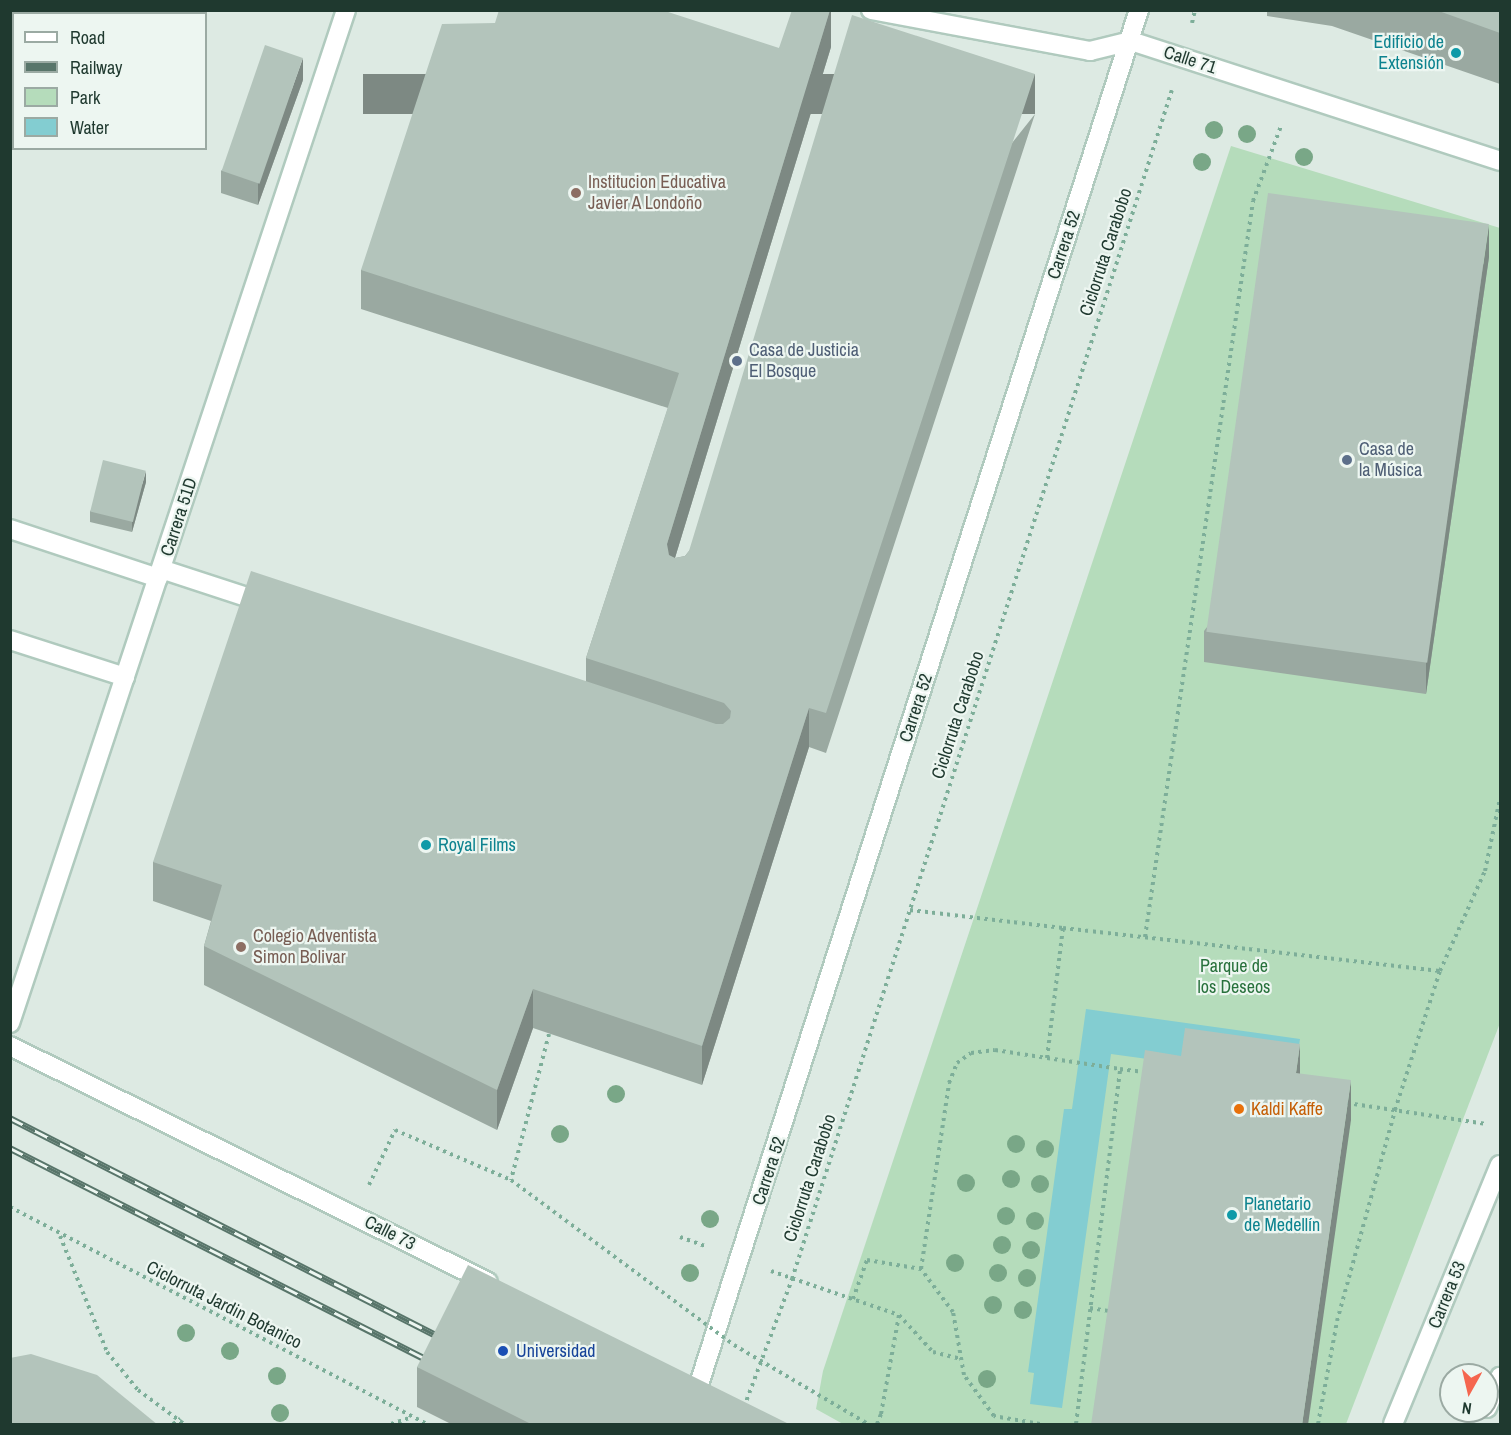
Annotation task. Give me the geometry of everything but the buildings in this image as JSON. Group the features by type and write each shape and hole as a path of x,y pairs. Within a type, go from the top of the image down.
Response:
{"street":[{"name":"Carrera 51D","path":"10,1023 346,10"},
{"path":"871,10 1090,51 1131,40"},
{"name":"Carrera 52","path":"692,1406 1139,10"},
{"name":"Calle 71","path":"1131,40 1500,161"},
{"path":"10,529 286,610"},
{"path":"10,640 125,677"},
{"name":"Calle 73","path":"10,1046 507,1291"},
{"name":"Carrera 53","path":"1393,1425 1500,1165"},
{"path":"678,1377 742,1412"}],"path":[{"name":"Ciclorruta Carabobo","path":"742,1412 792,1279 1182,58 1195,10"},
{"path":"1145,938 1253,201 1293,94"},
{"path":"1318,1425 1337,1321 1395,1110 1440,971 1485,871 1500,798"},
{"path":"910,910 1440,971"},
{"path":"1047,1058 1063,928"},
{"path":"512,1180 549,1034"},
{"path":"921,1269 949,1083 957,1063 971,1053 995,1050 1148,1073"},
{"path":"1076,1425 1120,1069"},
{"path":"1345,1114 1346,1102 1486,1124"},
{"path":"355,1215 395,1130 512,1180 734,1345 868,1425"},
{"name":"Ciclorruta Jardin Botanico","path":"10,1208 427,1425"},
{"path":"59,1235 107,1352 138,1390 180,1419 184,1425"},
{"path":"852,1299 867,1260 921,1269 953,1312 964,1374 994,1416 1040,1425"},
{"path":"792,1279 899,1315 933,1352 962,1359"},
{"path":"1090,1308 1113,1311"},
{"path":"877,1425 899,1315"},
{"path":"391,1425 411,1417"},
{"path":"173,1425 180,1419"}],"green space":[{"name":"Parque de los Deseos","path":"1231,146 1500,228 1500,1023 1346,1424 843,1424 816,1409 823,1371"}],"water":[{"path":"1086,1009 1300,1039 1294,1079 1111,1054 1062,1408 1030,1404 1034,1373 1028,1372 1064,1109 1072,1109"}],"railway":[{"path":"10,1118 449,1342"},
{"path":"10,1148 436,1364"}],"place":[{"name":"Edificio de Extensión","path":"1456,53"},
{"name":"Institucion Educativa Javier A Londoño","path":"576,193"},
{"name":"Casa de Justicia El Bosque","path":"737,361"},
{"name":"Casa de la Música","path":"1347,460"},
{"name":"Royal Films","path":"426,845"},
{"name":"Colegio Adventista Simon Bolivar","path":"241,947"},
{"name":"Kaldi Kaffe","path":"1239,1109"},
{"name":"Planetario de Medellín","path":"1232,1215"},
{"name":"Universidad","path":"503,1351"}]}
